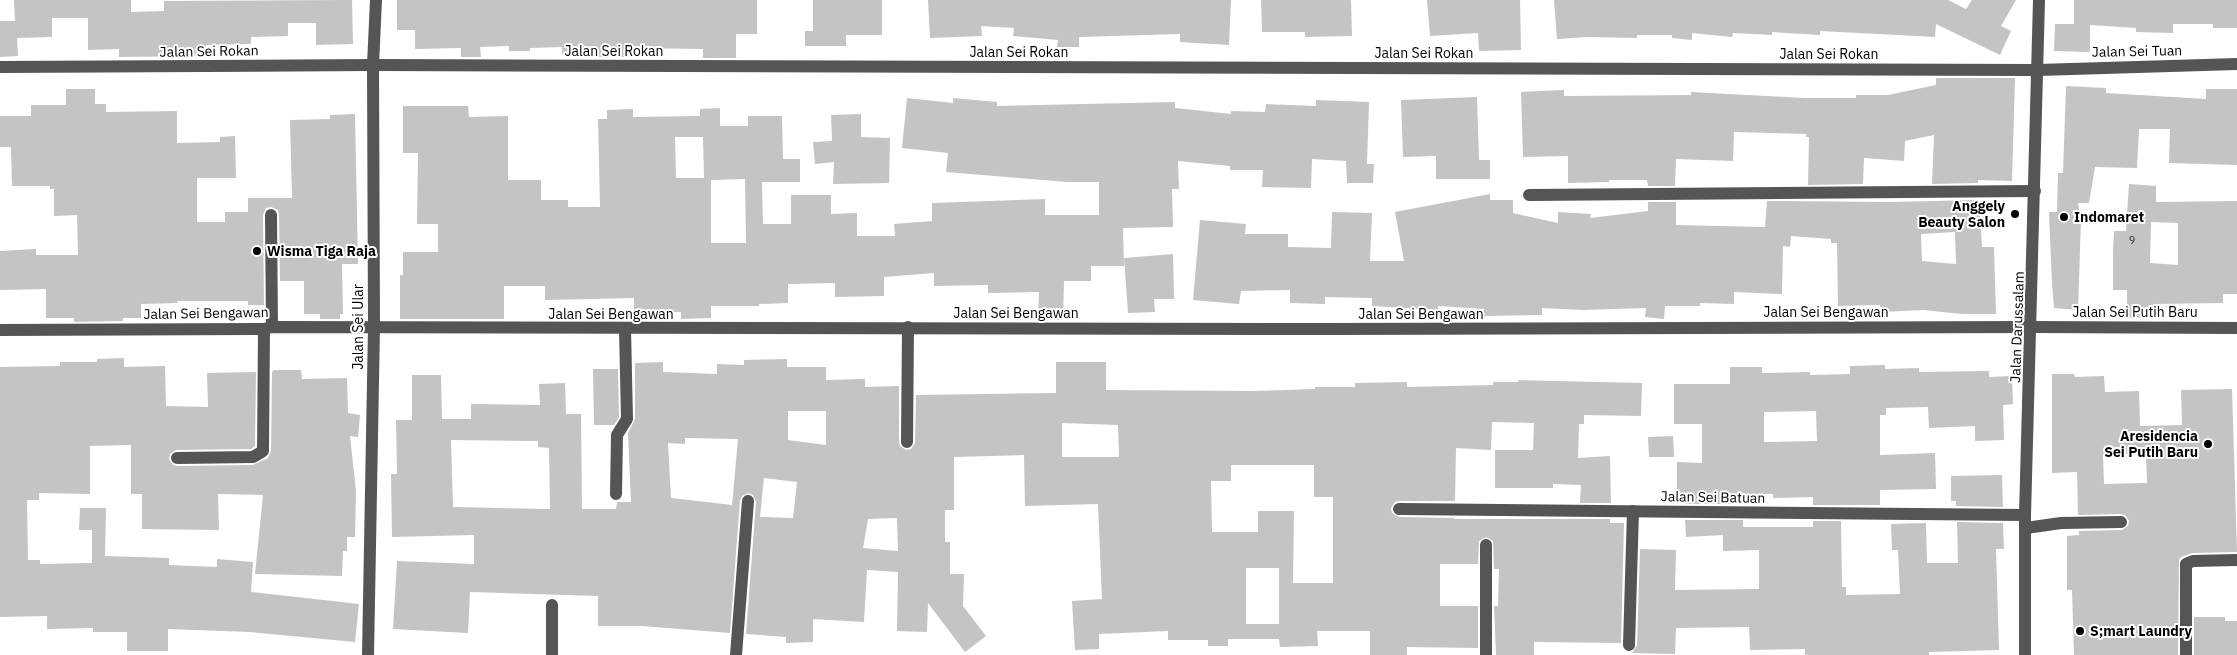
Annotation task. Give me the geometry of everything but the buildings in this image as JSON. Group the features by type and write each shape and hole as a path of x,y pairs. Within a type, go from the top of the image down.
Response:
{"street":[{"name":"Jalan Sei Ular","path":"368,655 374,327 373,65 376,0"},
{"name":"Jalan Darussalam","path":"2025,655 2026,515 2040,0"},
{"name":"Jalan Sei Tuan","path":"2038,70 2237,64"},
{"name":"Jalan Sei Rokan","path":"0,67 373,65 2038,70"},
{"path":"1529,195 2035,191"},
{"path":"177,458 253,457 263,451 271,215"},
{"name":"Jalan Sei Bengawan","path":"0,330 374,327 1327,329 2032,327"},
{"name":"Jalan Sei Putih Baru","path":"2032,327 2237,328"},
{"path":"907,442 908,328"},
{"path":"616,494 617,435 627,419 625,329"},
{"path":"736,655 748,501"},
{"name":"Jalan Sei Batuan","path":"1400,509 2026,515"},
{"path":"1629,645 1634,511"},
{"path":"2026,528 2061,523 2121,522"},
{"path":"1486,545 1486,655"},
{"path":"2186,655 2186,564 2193,561 2237,560"},
{"path":"552,605 552,655"}],"place":[{"name":"Anggely Beauty Salon","path":"2015,214"},
{"name":"Indomaret","path":"2064,217"},
{"name":"Wisma Tiga Raja","path":"257,251"},
{"name":"Aresidencia Sei Putih Baru","path":"2208,444"},
{"name":"S;mart Laundry","path":"2080,631"}]}
